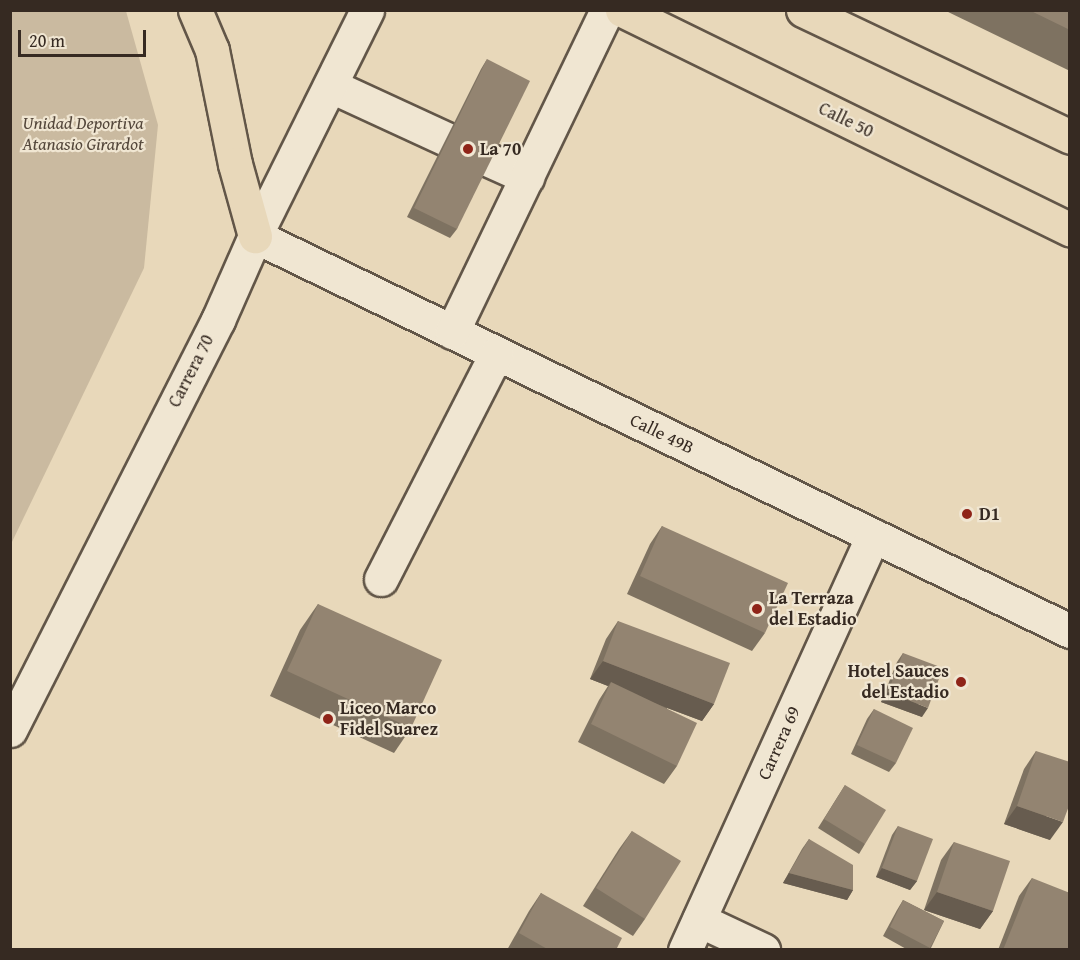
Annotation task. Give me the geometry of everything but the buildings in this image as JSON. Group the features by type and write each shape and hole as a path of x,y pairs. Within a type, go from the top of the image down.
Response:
{"main road":[{"path":"195,10 212,50 235,164 255,236"},
{"name":"Calle 50","path":"622,10 1070,230"},
{"path":"803,10 1070,137"}],"street":[{"name":"Carrera 70","path":"10,730 218,320 255,236 367,10"},
{"path":"452,332 607,10"},
{"path":"331,86 446,139"},
{"path":"489,160 527,177"},
{"name":"Calle 49B","path":"255,236 1070,631"},
{"path":"381,579 496,354"},
{"name":"Carrera 69","path":"686,950 873,536"},
{"path":"699,920 763,950"}],"green space":[{"name":"Unidad Deportiva Atanasio Girardot","path":"11,10 126,11 158,125 144,268 11,544"}],"place":[{"name":"La 70","path":"468,149"},
{"name":"D1","path":"967,514"},
{"name":"La Terraza del Estadio","path":"757,609"},
{"name":"Hotel Sauces del Estadio","path":"961,682"},
{"name":"Liceo Marco Fidel Suarez","path":"328,719"}]}
